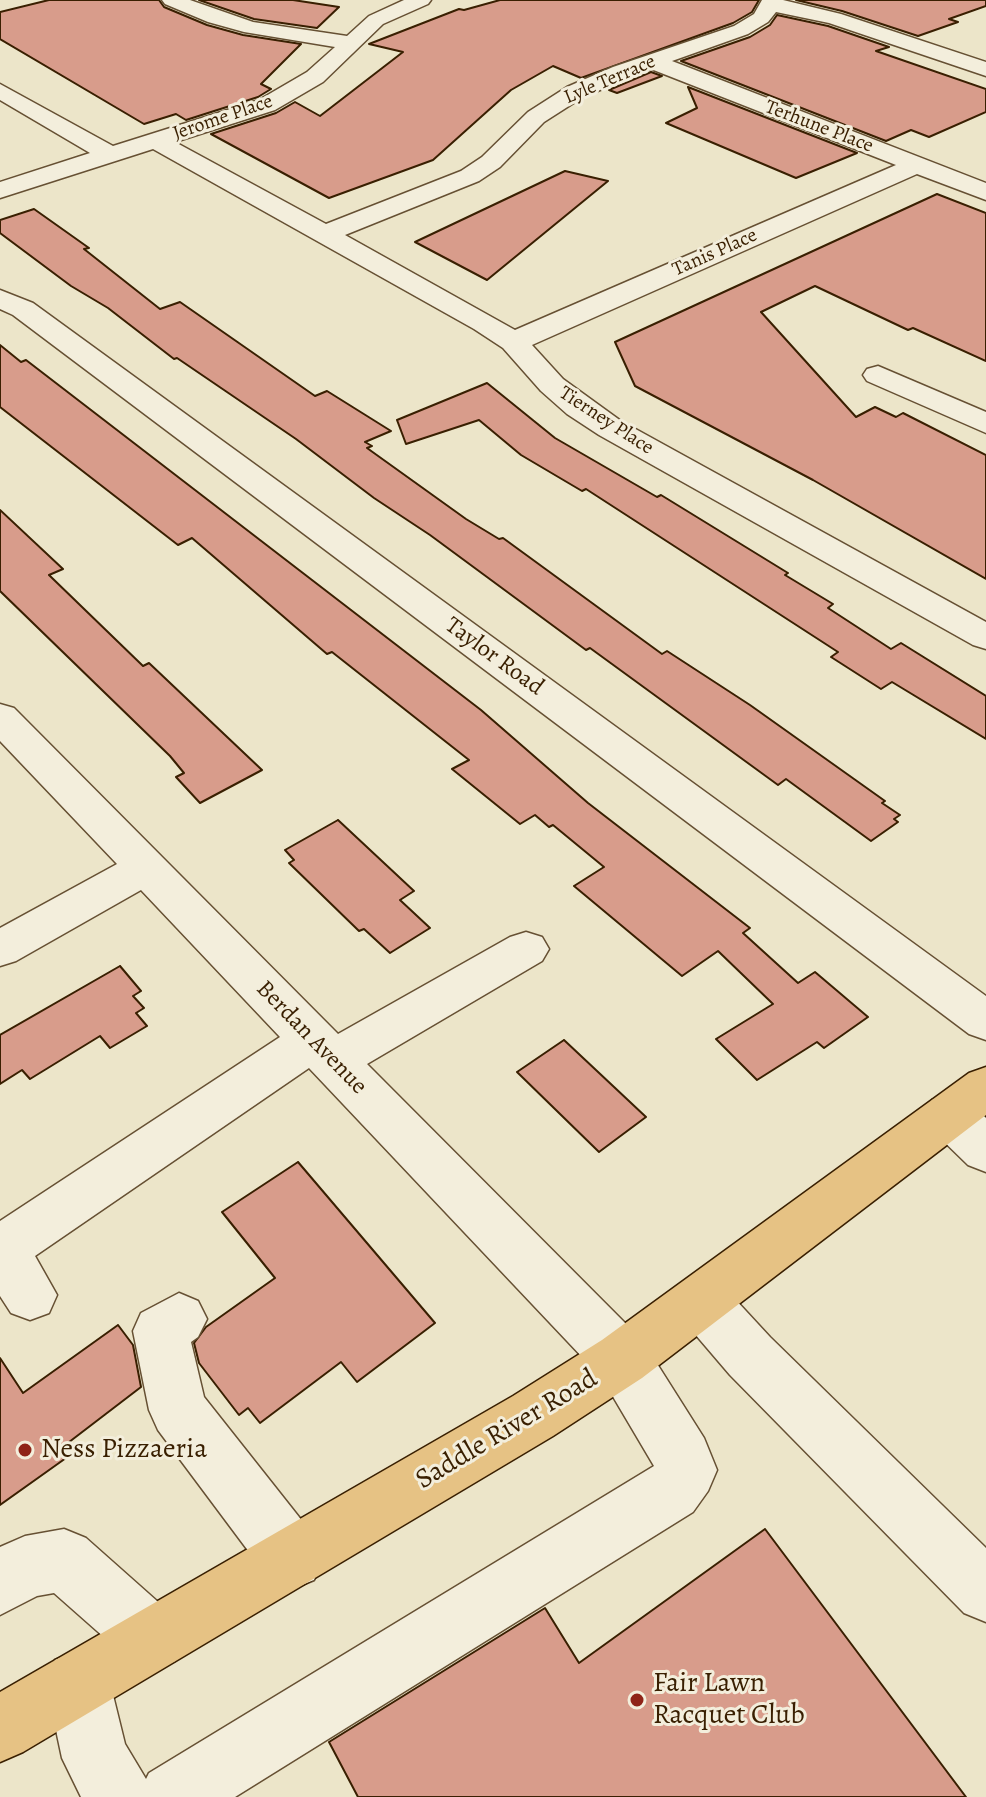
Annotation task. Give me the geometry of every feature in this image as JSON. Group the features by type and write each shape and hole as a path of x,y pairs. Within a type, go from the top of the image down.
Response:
{"main road":[{"name":"Saddle River Road","path":"0,1729 533,1416 622,1359 974,1117"}],"street":[{"path":"172,0 215,18 251,28 351,43"},
{"name":"Jerome Place","path":"0,190 281,98 315,77 376,20 421,0"},
{"path":"771,2 834,18 986,69"},
{"name":"Lyle Terrace","path":"324,234 470,176 491,162 536,117 555,104 597,81 741,30 761,18 771,2"},
{"path":"944,55 972,44"},
{"name":"Terhune Place","path":"651,61 986,192"},
{"path":"0,91 111,155"},
{"name":"Tierney Place","path":"156,141 513,342 552,385 589,414 986,637"},
{"name":"Tanis Place","path":"513,342 917,165"},
{"name":"Taylor Road","path":"0,298 23,309 986,1021"},
{"path":"878,375 986,424"},
{"name":"Berdan Avenue","path":"0,717 622,1359 687,1470 672,1491 173,1797"},
{"path":"0,949 146,868"},
{"path":"30,1295 0,1250 277,1066 322,1050 526,949"},
{"path":"702,1302 750,1356 986,1591"},
{"path":"179,1319 161,1331 178,1410 292,1558"},
{"path":"0,1584 25,1567 64,1560 153,1639"},
{"path":"78,1683 95,1758 120,1797"}],"building":[{"path":"49,0 159,0 164,7 207,25 243,35 301,44 261,84 271,89 258,97 186,120 176,114 144,124 0,39 0,12"},
{"path":"199,0 293,0 339,7 317,28 254,19"},
{"path":"500,0 759,0 752,12 733,23 581,78 553,66 511,90 433,160 329,198 211,134 276,113 295,102 320,116 403,52 369,44 459,9"},
{"path":"796,0 986,0 986,6 949,19 958,22 918,36 842,11"},
{"path":"777,15 828,26 889,47 876,51 986,89 986,112 929,137 911,130 886,141 681,61 750,37 770,25"},
{"path":"651,72 662,76 617,93 609,90"},
{"path":"688,87 857,153 796,178 666,123 697,108"},
{"path":"565,171 608,181 487,280 415,242"},
{"path":"937,194 986,213 986,361 913,328 908,330 815,286 761,312 856,417 875,407 896,417 903,413 986,455 986,579 813,480 635,386 615,342"},
{"path":"34,209 89,248 84,249 160,309 180,302 315,396 327,391 391,431 365,442 372,446 367,448 466,519 499,539 503,538 662,654 667,651 750,705 885,801 882,803 900,815 894,819 898,822 871,841 786,779 778,785 590,648 586,650 430,535 374,498 296,439 177,358 174,359 108,308 71,286 0,233 0,220"},
{"path":"0,345 21,362 26,360 481,710 588,803 750,928 743,933 798,983 815,972 868,1017 824,1048 817,1042 757,1080 716,1039 773,1004 718,951 682,976 574,886 604,867 553,825 549,827 535,815 520,824 452,769 469,760 332,652 327,654 192,538 178,545 0,407"},
{"path":"487,383 555,438 657,497 661,495 788,573 785,575 833,604 828,608 891,649 901,643 986,696 986,739 892,682 881,689 831,657 838,652 586,489 582,491 521,455 479,420 406,444 397,420"},
{"path":"0,510 63,569 49,575 143,666 149,663 262,770 200,803 176,777 184,773 170,756 0,591"},
{"path":"338,820 414,891 400,900 430,928 390,953 364,929 359,931 289,863 294,860 285,850"},
{"path":"120,966 141,991 133,996 144,1008 136,1013 147,1026 110,1048 100,1036 30,1079 22,1070 0,1084 0,1035"},
{"path":"564,1040 646,1117 599,1152 517,1072"},
{"path":"298,1162 435,1323 357,1382 341,1362 260,1423 248,1408 239,1415 199,1363 194,1343 206,1327 275,1278 222,1212"},
{"path":"118,1325 133,1345 141,1387 60,1449 66,1458 0,1505 0,1358 23,1393"},
{"name":"Fair Lawn Racquet Club","path":"765,1529 966,1797 358,1797 329,1742 545,1608 579,1663"}],"place":[{"name":"Ness Pizzaeria","path":"25,1450"},
{"name":"Fair Lawn Racquet Club","path":"637,1700"}]}
